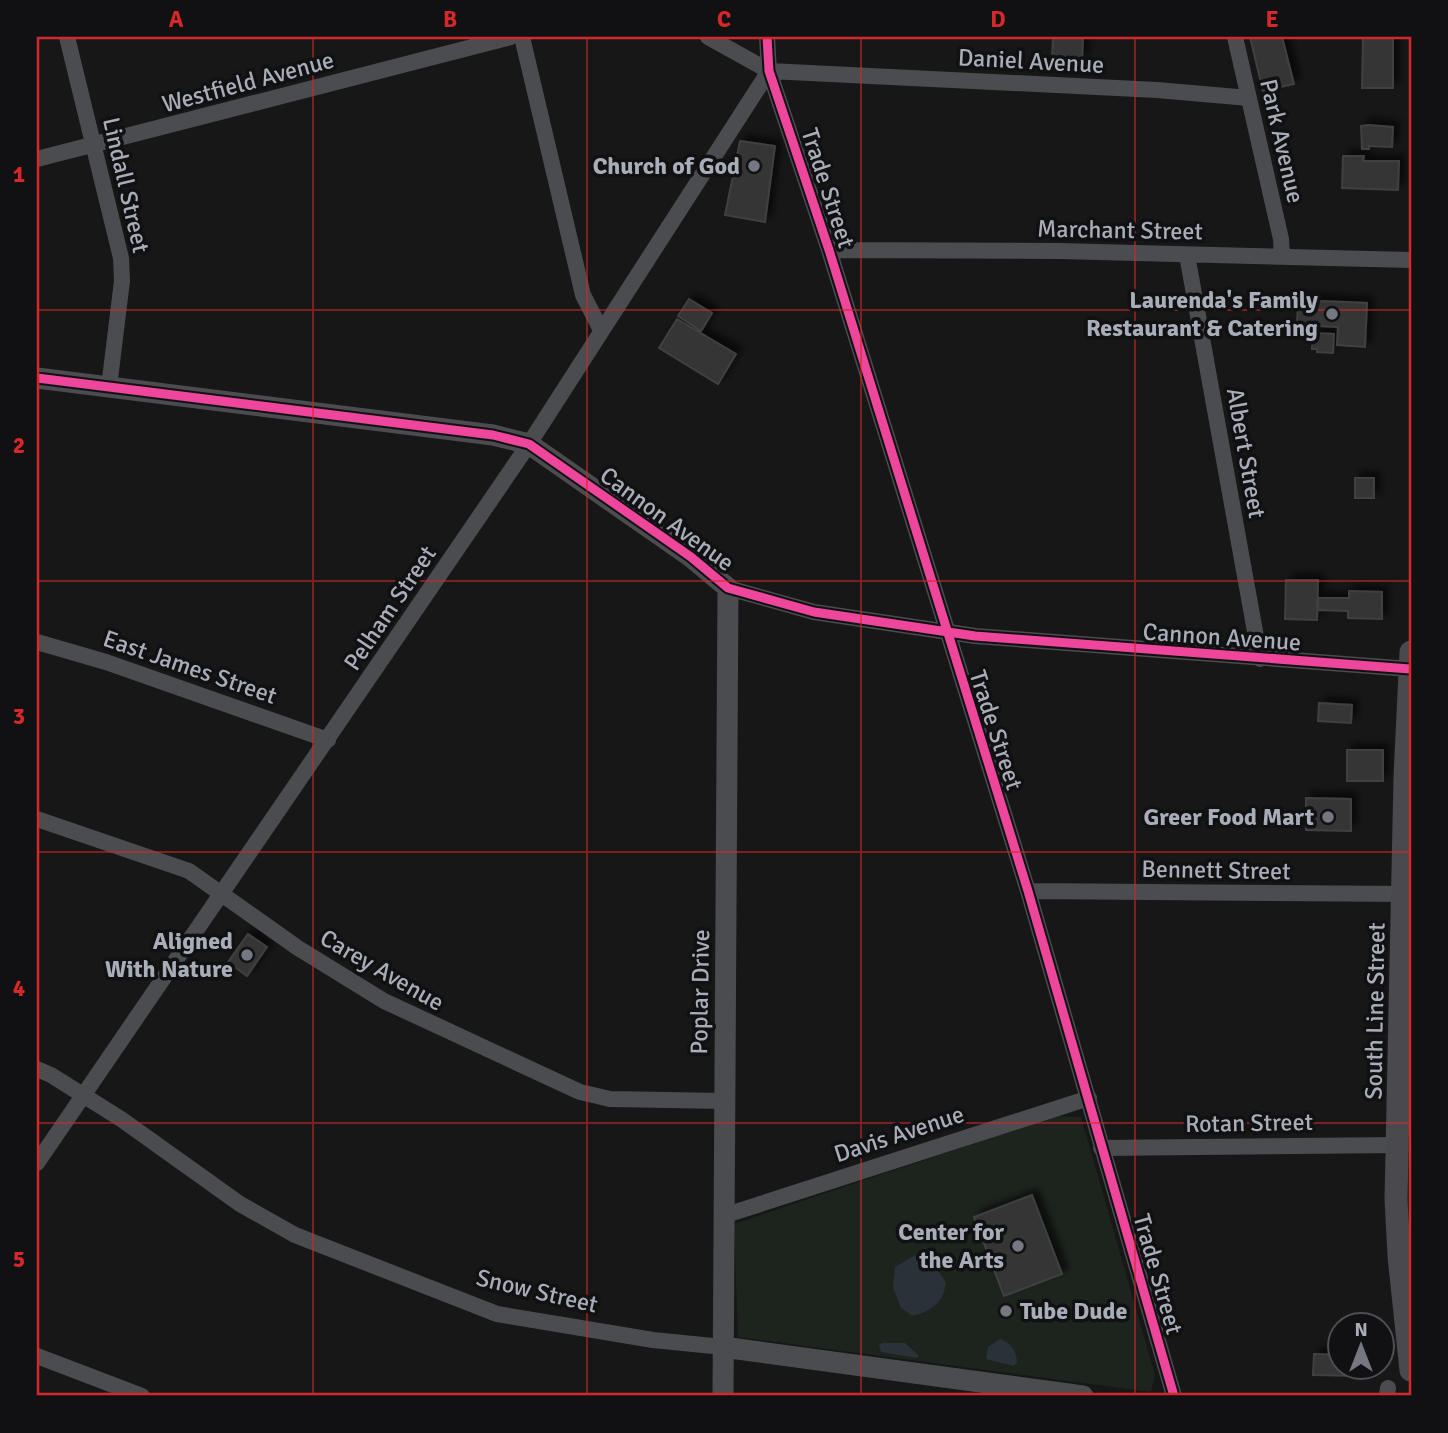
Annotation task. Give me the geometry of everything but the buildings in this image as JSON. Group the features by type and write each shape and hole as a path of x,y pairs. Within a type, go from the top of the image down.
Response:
{"main road":[{"name":"South Line Street","path":"1411,652 1405,1023 1398,1145 1404,1169 1398,1256 1408,1317 1411,1370"}],"street":[{"name":"Lindall Street","path":"67,37 121,258 122,281 109,387"},
{"name":"Westfield Avenue","path":"37,159 511,37"},
{"path":"522,37 583,295 601,330"},
{"path":"708,37 769,71"},
{"name":"Trade Street","path":"767,37 769,71 829,250 944,632 1027,891 1174,1396"},
{"name":"Park Avenue","path":"1234,37 1281,239 1282,257"},
{"name":"Pelham Street","path":"37,1163 528,444 769,71"},
{"name":"Daniel Avenue","path":"769,71 1157,90 1249,98"},
{"name":"Marchant Street","path":"829,250 1187,254 1411,260"},
{"name":"Albert Street","path":"1187,254 1260,659"},
{"name":"Cannon Avenue","path":"37,378 493,435 528,444 691,557 728,588 814,612 944,632 1410,669"},
{"name":"Poplar Drive","path":"723,1396 728,588"},
{"name":"East James Street","path":"37,642 106,662 328,740"},
{"name":"Carey Avenue","path":"37,820 189,871 298,948 384,1001 580,1092 610,1099 725,1101"},
{"name":"Bennett Street","path":"1027,891 1408,895"},
{"name":"Snow Street","path":"37,1069 82,1094 267,1221 463,1302 530,1321 653,1340 1083,1396"},
{"name":"Davis Avenue","path":"723,1216 1089,1098"},
{"name":"Rotan Street","path":"1101,1148 1398,1145"},
{"path":"37,1356 142,1396"}],"shaded area":[{"path":"1056,1116 1081,1117 1155,1375 1151,1392 738,1337 734,1224"},
{"path":"917,1254 931,1259 946,1283 936,1305 913,1316 901,1308 893,1287 895,1267"},
{"path":"1000,1339 1008,1343 1014,1351 1017,1362 1014,1366 986,1359 988,1347"},
{"path":"905,1343 919,1356 916,1358 881,1352 879,1345"}],"cycle path":[{"path":"767,37 769,71 829,250 1028,891 1174,1396"},
{"path":"37,378 493,435 529,444 691,557 728,588 814,612 975,636 1410,669"}],"place":[{"name":"Church of God","path":"754,166"},
{"name":"Laurenda's Family Restaurant & Catering","path":"1332,314"},
{"name":"Greer Food Mart","path":"1328,817"},
{"name":"Aligned With Nature","path":"247,955"},
{"name":"Center for the Arts","path":"1018,1246"},
{"name":"Tube Dude","path":"1006,1311"}]}
